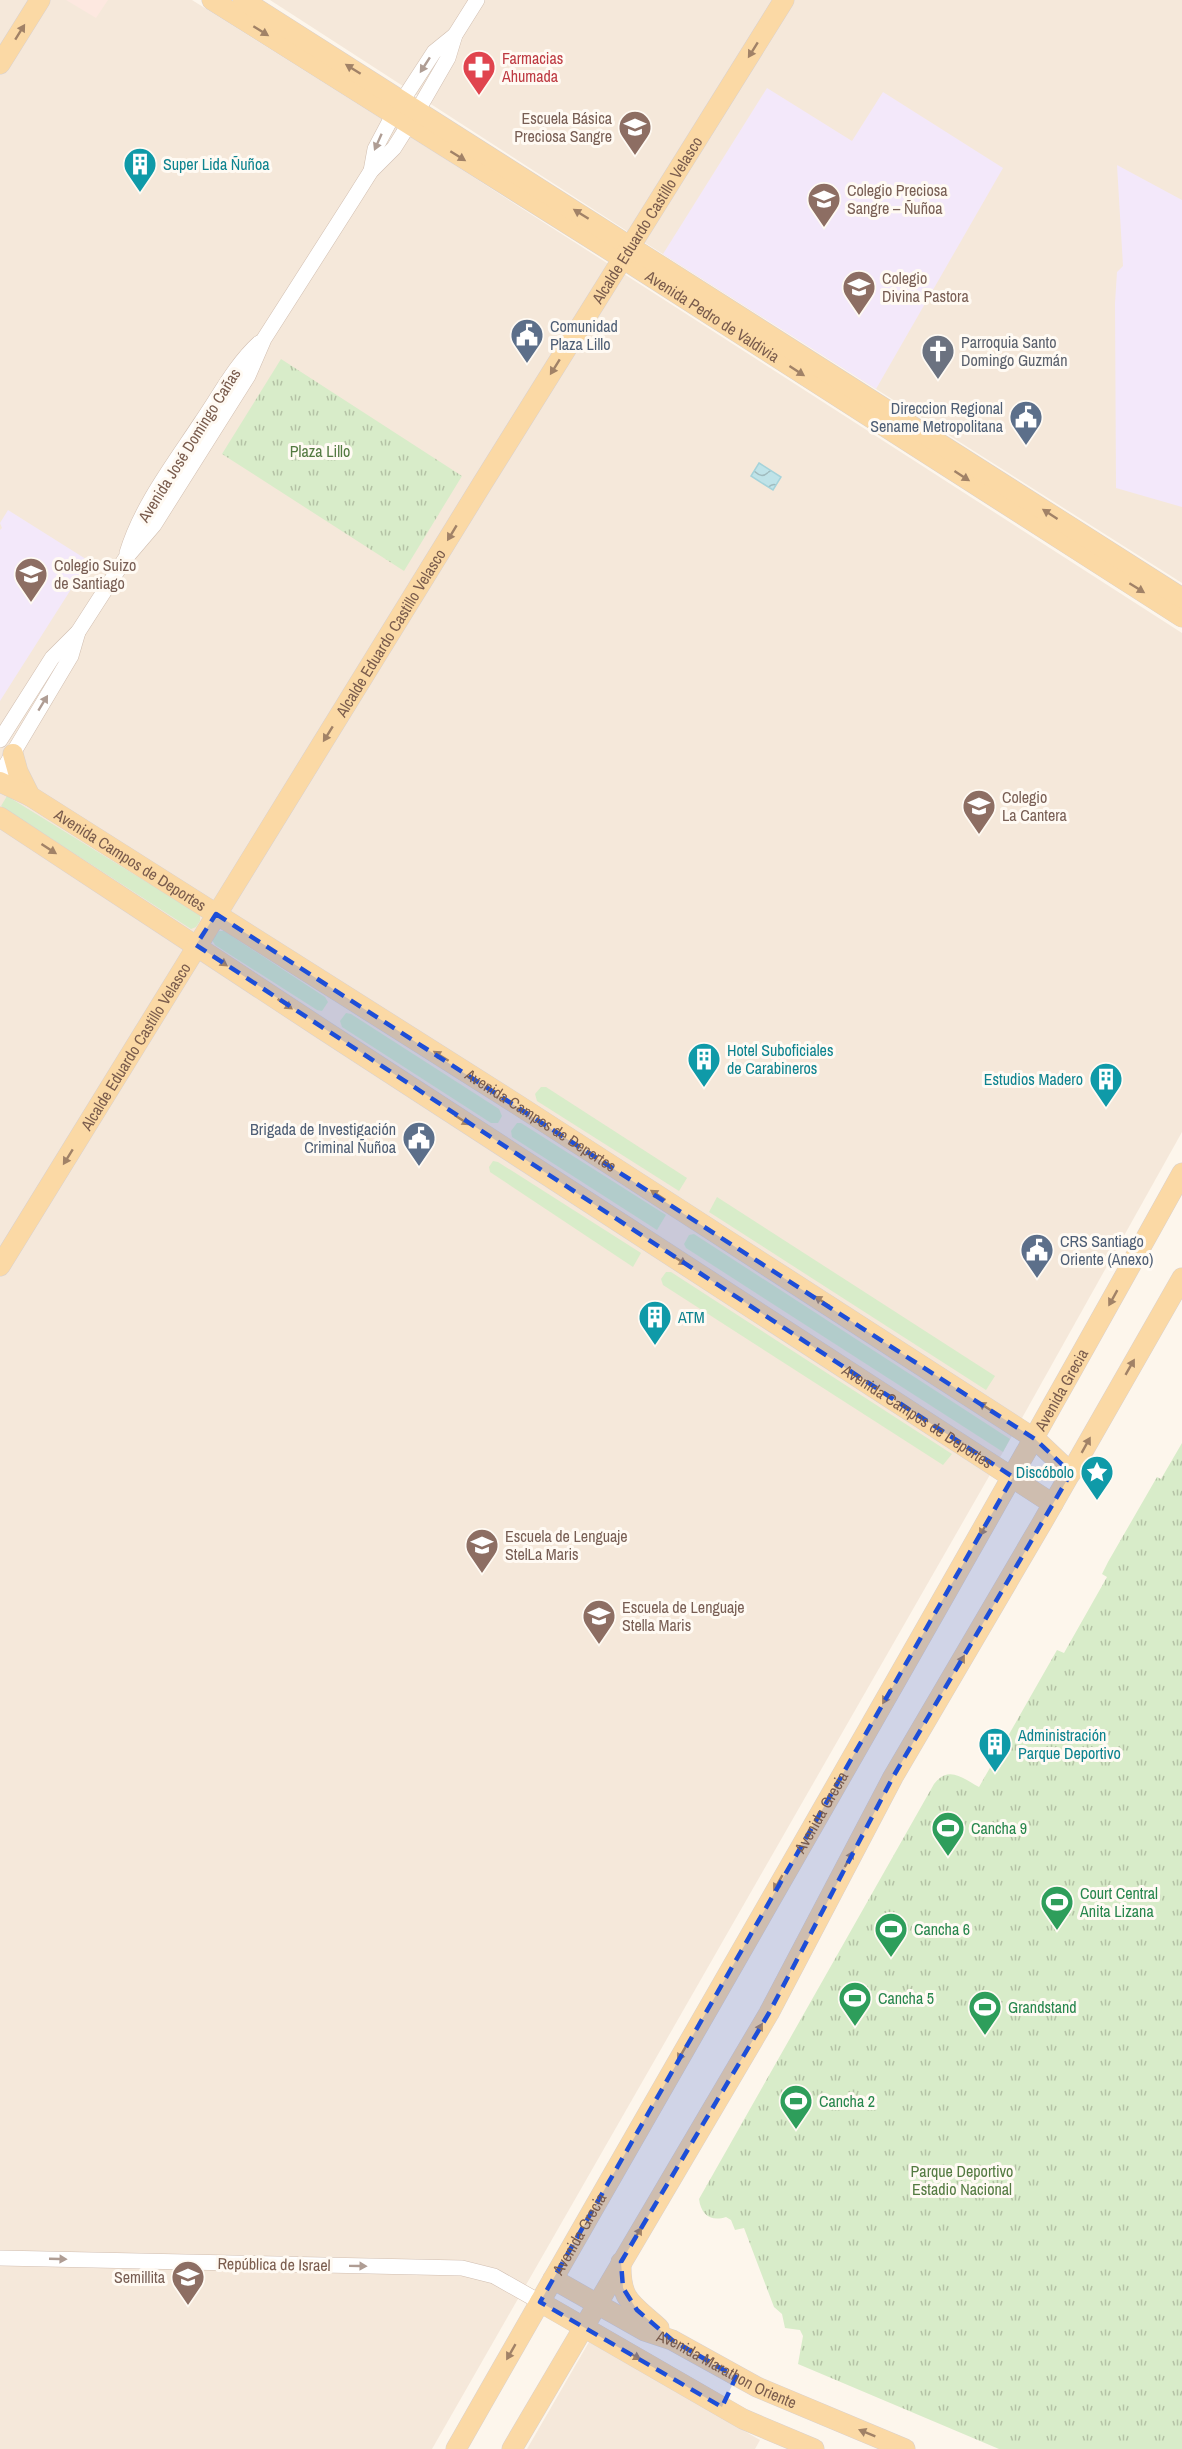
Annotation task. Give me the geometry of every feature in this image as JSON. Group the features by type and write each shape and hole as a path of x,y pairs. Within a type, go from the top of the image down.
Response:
{"main road":[{"path":"0,64 40,0"},
{"name":"Avenida Pedro de Valdivia","path":"212,0 405,113 1182,598"},
{"name":"Avenida Pedro de Valdivia","path":"243,0 405,113"},
{"name":"Alcalde Eduardo Castillo Velasco","path":"0,1266 196,945 784,0"},
{"name":"Avenida Pedro de Valdivia","path":"626,252 1182,617"},
{"path":"6,747 30,796"},
{"name":"Avenida Campos de Deportes","path":"0,782 30,796 518,1105 1035,1438 1071,1473"},
{"name":"Avenida Campos de Deportes","path":"0,817 1053,1504"},
{"name":"Avenida Grecia","path":"456,2449 998,1505 1182,1173"},
{"path":"512,2449 582,2326 769,2013 893,1777 1182,1278"},
{"path":"986,1459 998,1483 998,1505"},
{"path":"621,2262 626,2297 637,2310 672,2340"},
{"name":"Avenida Marathon Oriente","path":"553,2279 645,2331 672,2340 736,2377 906,2449"},
{"name":"Avenida Marathon Oriente","path":"540,2302 722,2407 765,2429 814,2449"},
{"path":"722,2407 736,2377"}],"street":[{"name":"Avenida José Domingo Cañas","path":"0,775 6,747 71,656 78,632 125,559 147,535 219,423 248,376 264,339 371,171 388,155 405,113 448,58 455,35 477,0"},
{"name":"República de Israel","path":"0,2258 462,2268 494,2276 540,2302"}],"highlighted area":[{"path":"216,914 1035,1439 1071,1473 893,1777 769,2013 621,2262 623,2288 637,2310 672,2340 736,2377 722,2407 540,2302 1013,1477 196,945"}],"shaded area":[{"path":"0,0 192,0 439,155 1182,633 1182,1132 1003,1452 432,2449 0,2449"},
{"path":"66,0 108,0 96,18"},
{"path":"270,0 1182,0 1182,583 647,244"},
{"name":"Colegio Preciosa Sangre – Ñuñoa","path":"767,88 852,141 883,92 1003,168 876,389 663,254"},
{"path":"1117,165 1182,200 1182,507 1116,488 1115,303 1117,272 1123,266"},
{"name":"Colegio Suizo de Santiago","path":"8,510 89,561 0,701 0,530 2,528 0,523"},
{"path":"589,2342 760,2440 755,2449 527,2449"}],"green space":[{"name":"Plaza Lillo","path":"281,359 462,476 404,571 222,454"},
{"path":"7,796 200,915 200,921 196,927 191,929 1,806"},
{"path":"219,931 224,931 325,997 328,1002 322,1011 215,945 212,940"},
{"path":"346,1013 351,1014 499,1109 502,1116 498,1123 491,1123 342,1027 340,1021"},
{"path":"541,1087 546,1087 687,1178 679,1191 537,1101 535,1094"},
{"path":"517,1123 521,1123 666,1215 657,1230 512,1137 511,1131"},
{"path":"493,1161 641,1253 633,1267 490,1172 489,1167"},
{"path":"717,1197 995,1376 986,1390 709,1212"},
{"path":"694,1234 1010,1439 1003,1452 686,1248 684,1244 689,1235"},
{"path":"666,1272 671,1272 952,1454 943,1465 663,1285 661,1279"},
{"name":"Parque Deportivo Estadio Nacional","path":"1182,1443 1182,2449 999,2449 798,2364 803,2336 800,2330 785,2328 782,2314 774,2307 744,2228 735,2230 731,2220 726,2217 711,2218 704,2213 699,2199 934,1784 940,1778 950,1774 979,1787 1057,1650 1064,1653 1107,1577 1102,1574 1108,1562 1157,1477 1161,1479"}],"water":[{"path":"759,463 781,477 773,490 751,476"}],"place":[{"name":"Farmacias Ahumada","path":"479,96"},
{"name":"Escuela Básica Preciosa Sangre","path":"635,156"},
{"name":"Super Lida Ñuñoa","path":"140,193"},
{"name":"Colegio Preciosa Sangre – Ñuñoa","path":"824,228"},
{"name":"Colegio Divina Pastora","path":"859,316"},
{"name":"Comunidad Plaza Lillo","path":"527,364"},
{"name":"Parroquia Santo Domingo Guzmán","path":"938,380"},
{"name":"Direccion Regional Sename Metropolitana","path":"1026,446"},
{"name":"Colegio Suizo de Santiago","path":"31,603"},
{"name":"Colegio La Cantera","path":"979,835"},
{"name":"Hotel Suboficiales de Carabineros","path":"704,1088"},
{"name":"Estudios Madero","path":"1106,1108"},
{"name":"Brigada de Investigación Criminal Ñuñoa","path":"419,1167"},
{"name":"CRS Santiago Oriente (Anexo)","path":"1037,1279"},
{"name":"ATM","path":"655,1346"},
{"name":"Discóbolo","path":"1097,1501"},
{"name":"Escuela de Lenguaje StelLa Maris","path":"482,1574"},
{"name":"Escuela de Lenguaje Stella Maris","path":"599,1645"},
{"name":"Administración Parque Deportivo","path":"995,1773"},
{"name":"Cancha 9","path":"948,1857"},
{"name":"Court Central Anita Lizana","path":"1057,1931"},
{"name":"Cancha 6","path":"891,1958"},
{"name":"Cancha 5","path":"855,2027"},
{"name":"Grandstand","path":"985,2036"},
{"name":"Cancha 2","path":"796,2130"},
{"name":"Semillita","path":"188,2306"}]}
